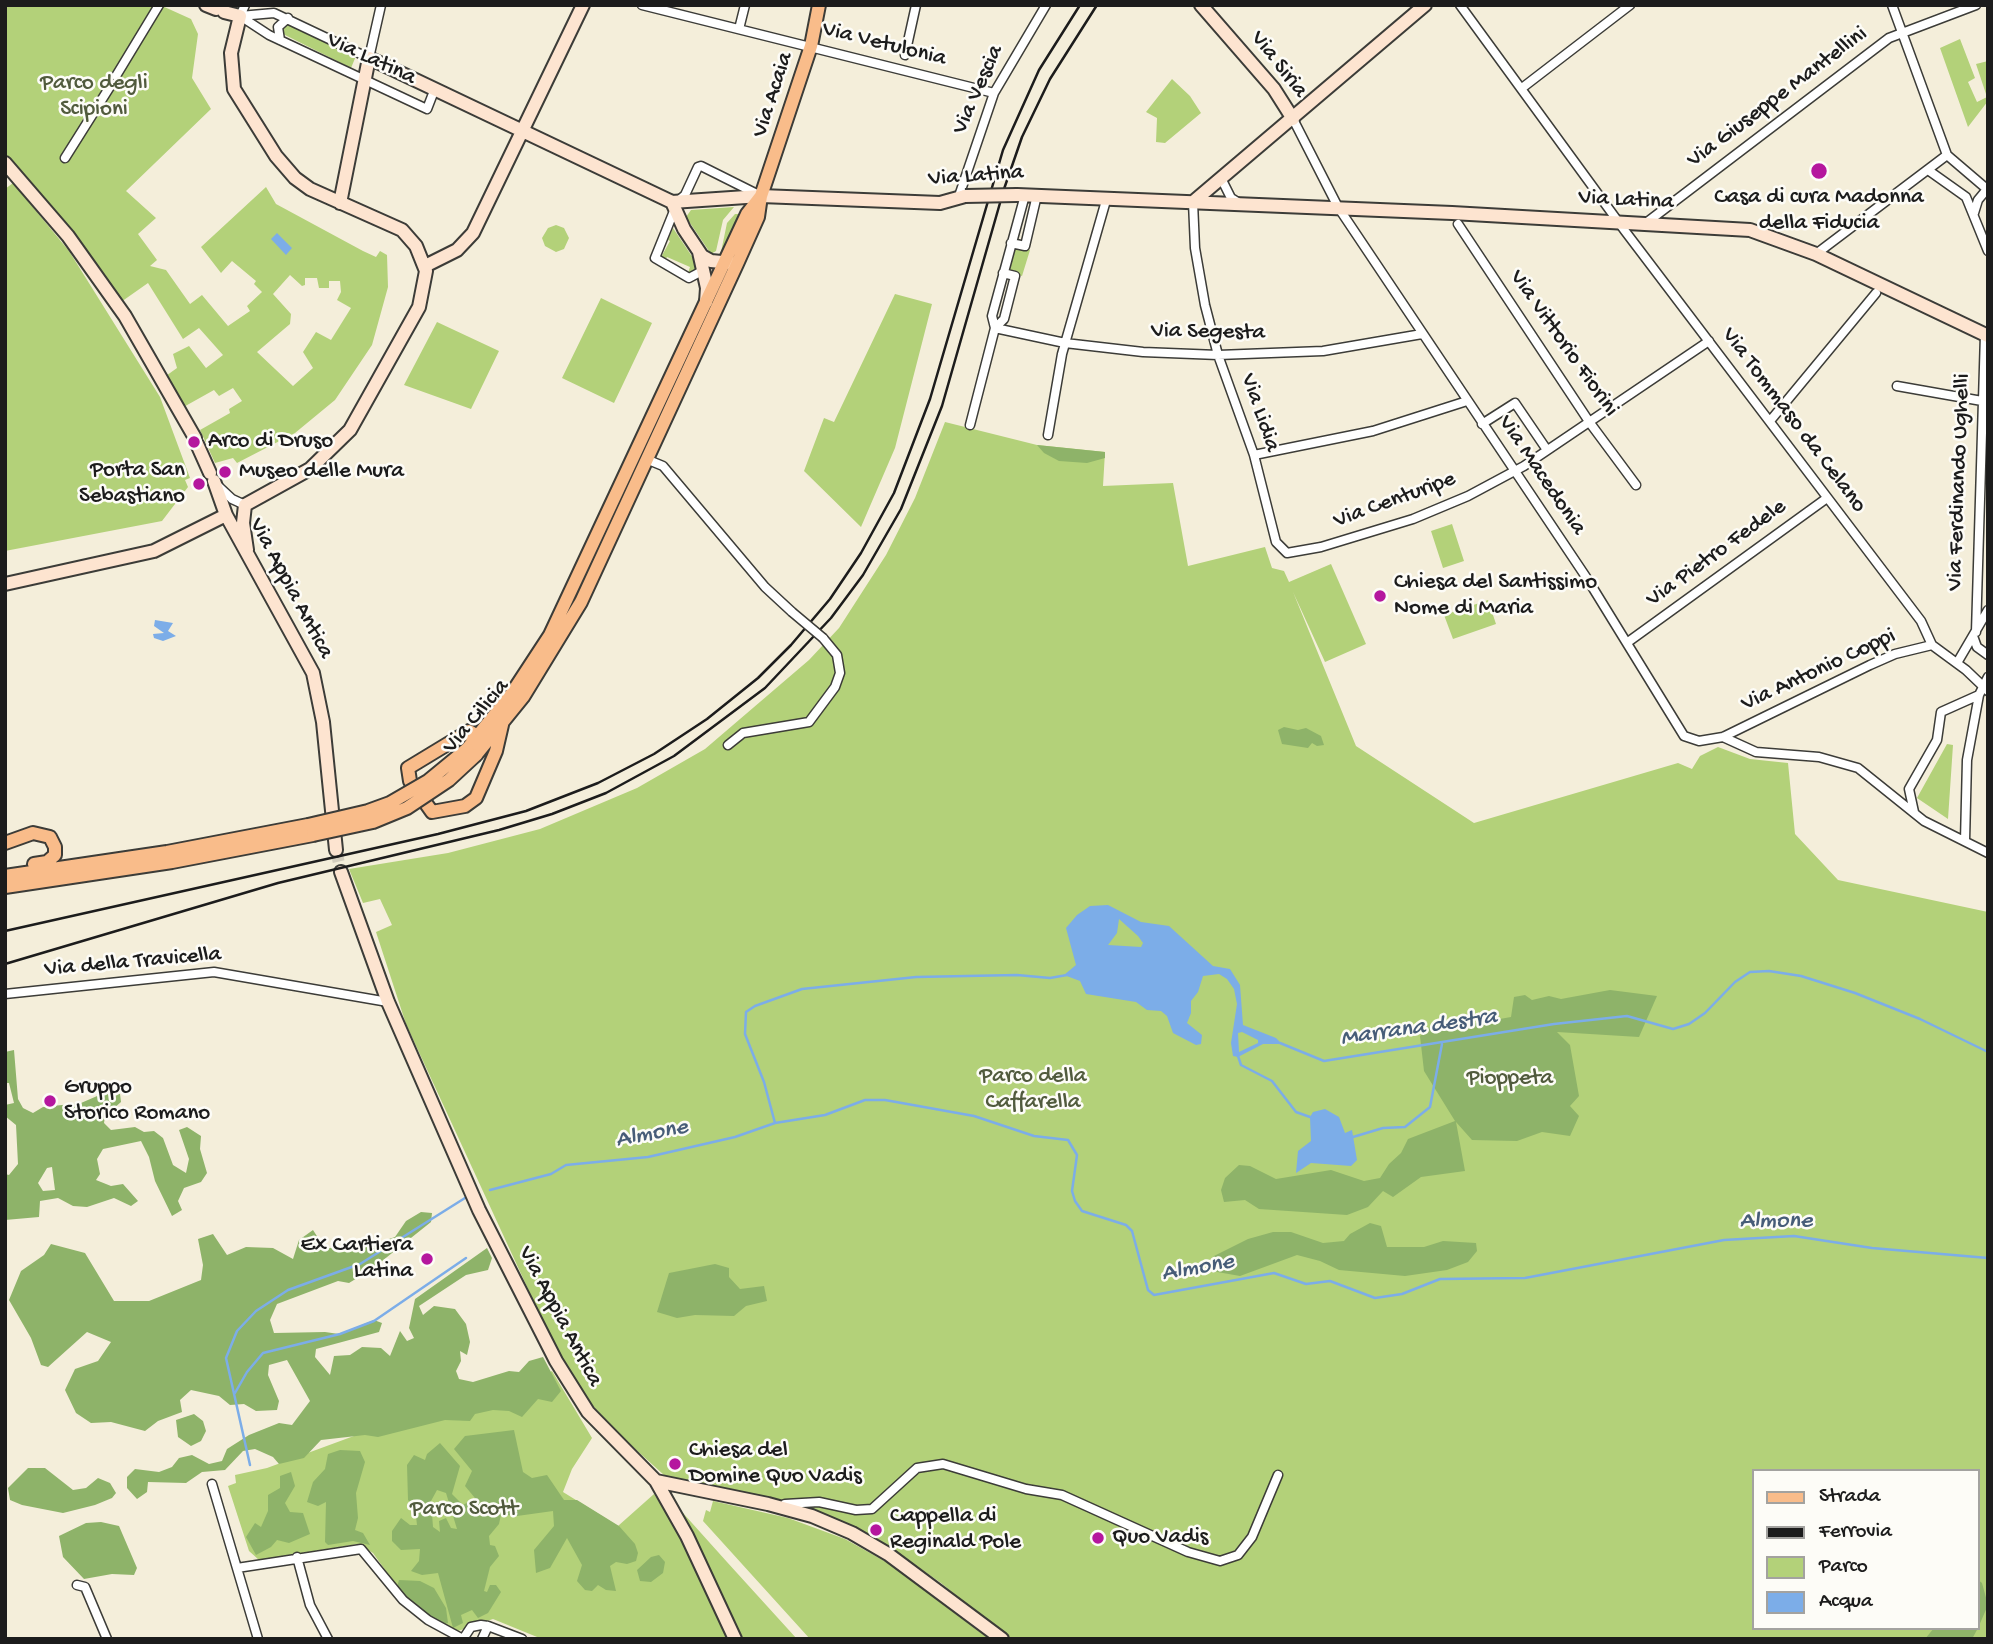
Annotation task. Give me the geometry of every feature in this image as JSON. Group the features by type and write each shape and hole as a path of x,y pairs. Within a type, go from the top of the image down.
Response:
{"main road":[{"name":"Via Acaia","path":"731,259 758,217 761,196 811,46 819,5"},
{"name":"Via Cilicia","path":"471,752 478,736 512,693 550,635 706,303 731,259"},
{"name":"Via Cilicia","path":"5,876 373,822 407,808 449,780 471,752 502,724 553,652 581,602 646,459 731,259"},
{"path":"478,736 469,731 410,765 410,781 430,811 452,810 474,801 492,761 502,724"},
{"name":"Via Cilicia","path":"10,887 172,862 310,830"},
{"path":"5,843 29,834 42,834 52,840 56,851 47,862 5,869"}],"street":[{"path":"116,76 159,5"},
{"path":"340,203 381,5"},
{"path":"425,265 457,250 470,238 583,5"},
{"name":"Via Vetulonia","path":"642,5 994,93"},
{"path":"739,29 745,5"},
{"path":"905,55 916,5"},
{"name":"Via Vescia","path":"962,196 994,93 1046,5"},
{"name":"Via Siria","path":"1201,5 1274,89 1293,119"},
{"path":"1194,202 1425,5"},
{"name":"Via Tommaso da Celano","path":"1460,5 1921,621 1932,645"},
{"path":"1522,88 1630,5"},
{"path":"1892,5 1947,155 1988,189 1978,200 1974,213"},
{"name":"Via Giuseppe Mantellini","path":"1646,223 1883,42 1902,32 1976,5"},
{"path":"5,584 154,551 310,469 350,430 419,307 426,284 425,265 412,240 402,230 306,186 282,164 234,89 230,58 242,11 215,9"},
{"name":"Via Latina","path":"242,11 275,9 434,91 672,202 761,196 793,200 940,202 962,196 1107,197 1620,221 1756,231 1816,254 1986,335"},
{"name":"Via Latina","path":"242,11 280,40 427,109 434,91"},
{"path":"280,40 278,27 288,18"},
{"path":"65,158 111,85"},
{"name":"Via Macedonia","path":"1293,119 1338,208 1628,642 1684,736 1699,740 1723,737"},
{"path":"1816,254 1947,155"},
{"name":"Via Appia Antica","path":"5,163 68,236 110,294 151,359 196,441 226,515 302,649 314,676 323,722 335,850"},
{"path":"672,202 685,195 698,167 701,166 761,196"},
{"path":"1928,170 1962,193 1974,213 1988,251"},
{"path":"1222,180 1231,198 1239,203"},
{"path":"1011,243 1025,246 1026,195"},
{"path":"970,425 995,328 1004,319 1015,276 1003,273 1026,195"},
{"path":"1048,435 1065,343 1107,197"},
{"path":"672,202 684,229 706,259 731,259"},
{"path":"672,202 673,219 655,258 689,278 704,270"},
{"name":"Via Lidia","path":"1194,202 1199,280 1218,355 1254,454 1276,542 1283,552"},
{"name":"Via Vittorio Fiorini","path":"1458,224 1590,423 1636,485"},
{"path":"698,251 704,270 706,303"},
{"path":"1770,421 1876,293"},
{"name":"Via Segesta","path":"995,328 1065,343 1143,352 1218,355 1323,351 1422,334"},
{"name":"Via Ferdinando Ughelli","path":"1975,634 1986,335"},
{"name":"Via Centuripe","path":"1283,552 1312,549 1413,519 1455,502 1515,471 1709,341"},
{"path":"1897,386 1982,401"},
{"path":"1254,454 1373,431 1467,401"},
{"path":"1482,424 1515,403 1547,450"},
{"path":"646,459 663,466 765,587 823,638 837,654 840,673 835,687 809,722 743,733 728,745"},
{"path":"212,477 232,499 246,505"},
{"name":"Via Pietro Fedele","path":"1628,642 1827,498"},
{"path":"246,505 243,523 247,550"},
{"path":"1957,663 1988,610"},
{"path":"1975,634 1979,649 1988,654"},
{"path":"1932,645 1957,663 1983,691"},
{"name":"Via Antonio Coppi","path":"1723,737 1870,664 1895,654 1932,645"},
{"path":"1965,841 1967,760 1988,677"},
{"path":"1915,814 1909,789 1935,744 1941,712 1983,691"},
{"path":"1723,737 1753,751 1819,757 1858,768 1915,814 1988,853"},
{"name":"Via Appia Antica","path":"341,872 388,1002 479,1210 556,1362 588,1412 656,1481 687,1536 735,1639"},
{"name":"Via della Travicella","path":"5,994 215,972 388,1002"},
{"path":"768,1504 819,1502 856,1510 872,1509 917,1468 943,1464 1026,1489 1062,1495 1188,1552 1220,1561 1238,1555 1252,1537 1278,1475"},
{"path":"656,1481 768,1504 812,1516 852,1533 888,1554 1002,1639"},
{"path":"212,1484 258,1639"},
{"path":"237,1568 361,1549 403,1600 428,1620 463,1639 473,1626 488,1626 522,1639"},
{"path":"298,1557 310,1605 328,1639"},
{"path":"77,1586 85,1587 107,1639"},
{"path":"482,1639 488,1626"}],"green space":[{"name":"Parco degli Scipioni","path":"5,5 160,5 191,19 198,34 192,78 211,109 126,191 156,218 138,234 157,260 150,266 166,270 190,304 202,295 228,326 250,311 247,306 262,292 254,284 256,281 232,261 221,273 201,247 266,187 276,204 376,257 380,251 387,255 388,287 372,345 335,400 295,433 237,463 233,458 215,463 200,430 230,413 229,409 242,401 233,388 219,396 214,390 180,409 163,378 177,368 173,354 189,346 206,368 223,355 199,328 183,339 148,283 121,302 76,239 5,154","holes":["290,275 302,286 305,285 305,278 317,278 319,288 329,288 329,281 340,281 341,292 337,300 351,308 331,340 316,332 303,352 313,368 293,386 257,352 290,324 291,314 273,294"]},
{"path":"287,22 356,56 351,68 283,34 282,28"},
{"path":"1960,39 1975,78 1968,82 1977,102 1987,97 1976,64 1988,61 1988,101 1968,127 1940,48"},
{"path":"1172,79 1190,96 1201,113 1165,143 1156,142 1157,118 1146,112"},
{"path":"13,183 69,251 160,397 190,478 185,480 188,487 162,521 5,551 5,189"},
{"path":"734,207 723,220 716,251 711,254 686,217 691,210"},
{"path":"735,214 742,214 721,252 727,223"},
{"path":"556,225 564,228 569,238 564,249 556,252 545,246 542,238 548,228"},
{"path":"673,228 695,261 697,271 688,273 690,267 667,257 664,262 660,259 670,241 668,240"},
{"path":"1014,246 1030,250 1022,276 1007,272"},
{"path":"895,294 932,304 895,448 861,527 804,471 824,418 834,422"},
{"path":"601,298 652,323 614,403 562,378"},
{"path":"437,322 499,351 471,409 404,385"},
{"name":"Parco della Caffarella","path":"945,422 1037,445 1105,452 1103,486 1173,483 1188,566 1265,547 1272,568 1284,571 1289,582 1331,564 1366,644 1325,662 1293,592 1356,746 1474,823 1678,763 1692,769 1700,756 1718,747 1750,759 1788,763 1795,834 1838,880 1988,912 1988,1639 1009,1639 941,1583 878,1539 771,1498 688,1483 664,1475 623,1438 577,1389 534,1302 406,1024 376,932 392,925 380,899 363,903 349,869 448,853 540,829 637,788 705,749 809,660 839,628 886,555 915,498"},
{"path":"1037,445 1105,452 1105,458 1087,463 1059,461 1044,453"},
{"path":"1452,524 1464,561 1443,568 1431,531"},
{"path":"1488,600 1496,624 1453,639 1444,615"},
{"path":"1284,727 1298,730 1306,728 1321,736 1324,745 1317,746 1312,743 1308,748 1282,744 1278,730"},
{"path":"1947,744 1953,745 1948,819 1917,798"},
{"name":"Pioppeta","path":"1610,990 1657,996 1639,1037 1557,1032 1570,1045 1579,1096 1570,1106 1579,1116 1570,1136 1542,1132 1517,1141 1472,1140 1456,1122 1465,1171 1421,1177 1393,1197 1383,1191 1368,1207 1347,1215 1259,1209 1245,1200 1224,1202 1221,1190 1225,1178 1239,1165 1250,1166 1276,1179 1331,1170 1364,1181 1380,1178 1389,1164 1401,1153 1408,1139 1455,1121 1424,1071 1420,1036 1432,1025 1466,1025 1511,1017 1514,997 1525,995 1532,1000 1549,996 1561,999"},
{"path":"14,1050 18,1099 23,1108 33,1113 43,1107 81,1103 111,1090 120,1094 121,1102 105,1116 104,1123 111,1130 135,1127 144,1132 154,1131 163,1138 173,1165 186,1173 189,1159 179,1130 187,1127 201,1136 200,1149 207,1173 201,1182 184,1188 178,1201 182,1210 172,1216 155,1181 149,1157 141,1141 103,1149 97,1159 100,1174 96,1180 111,1186 123,1184 138,1201 131,1206 114,1198 87,1207 73,1206 58,1198 40,1201 39,1217 5,1220 5,1174 9,1175 18,1164 16,1125 5,1116 5,1105 14,1103 9,1083 5,1083 5,1052","holes":["52,1167 55,1190 43,1191 38,1183 47,1168"]},
{"path":"421,1212 432,1213 431,1222 372,1269 349,1283 338,1281 277,1304 270,1320 274,1333 339,1334 374,1320 382,1323 379,1332 316,1349 315,1357 330,1375 334,1356 350,1355 362,1347 381,1348 390,1356 400,1331 407,1341 414,1338 409,1328 415,1299 487,1248 492,1258 488,1270 466,1275 419,1306 423,1315 434,1306 455,1309 466,1324 470,1342 467,1355 460,1351 461,1361 456,1371 459,1379 473,1382 509,1371 519,1372 529,1361 543,1357 561,1391 552,1402 538,1399 522,1417 509,1411 493,1410 475,1414 470,1421 445,1420 378,1437 365,1435 321,1440 304,1458 279,1464 273,1457 255,1449 243,1451 225,1470 202,1472 186,1483 148,1482 147,1492 137,1499 127,1488 127,1477 135,1469 159,1472 172,1467 179,1458 192,1455 209,1464 222,1461 227,1449 249,1435 279,1423 292,1425 310,1401 287,1360 269,1365 268,1375 279,1401 277,1410 256,1411 244,1404 230,1405 219,1396 191,1390 180,1400 182,1412 158,1421 145,1431 111,1422 91,1423 76,1413 65,1390 75,1369 98,1361 111,1342 87,1332 48,1367 41,1365 31,1338 9,1300 21,1271 44,1255 51,1244 85,1253 114,1301 149,1301 201,1280 203,1265 198,1239 213,1234 227,1255 246,1247 273,1248 293,1259 299,1240 313,1230 322,1244 329,1248 365,1247 395,1237 406,1221"},
{"path":"1370,1223 1381,1226 1387,1247 1424,1247 1443,1241 1476,1243 1477,1251 1468,1262 1447,1270 1405,1276 1339,1270 1297,1255 1240,1276 1206,1270 1214,1256 1248,1239 1273,1232 1291,1232 1323,1243 1344,1241 1350,1234"},
{"path":"715,1264 729,1268 729,1277 740,1289 764,1286 767,1301 746,1306 734,1316 695,1315 677,1318 657,1312 669,1273"},
{"name":"Parco Scott","path":"552,1371 592,1438 572,1469 563,1492 618,1526 654,1494 683,1538 730,1639 542,1639 493,1619 455,1632 405,1598 373,1553 358,1544 259,1560 249,1551 228,1486 236,1483 235,1475 267,1468 400,1419 507,1396"},
{"path":"194,1414 203,1421 206,1431 201,1441 191,1446 178,1437 176,1420"},
{"path":"514,1430 523,1472 532,1478 547,1475 564,1500 577,1500 619,1526 635,1544 638,1553 636,1561 627,1564 616,1562 610,1566 616,1591 606,1590 598,1585 592,1591 585,1590 577,1581 582,1565 567,1538 550,1568 536,1573 534,1550 554,1526 553,1511 517,1516 507,1515 502,1510 499,1524 489,1536 490,1545 495,1546 499,1556 490,1567 484,1591 487,1592 490,1585 496,1585 501,1592 488,1613 478,1618 472,1610 461,1615 463,1623 453,1628 438,1573 422,1575 411,1571 419,1561 420,1549 401,1550 392,1541 392,1531 401,1518 410,1525 417,1525 415,1508 408,1500 407,1465 414,1455 425,1460 427,1454 440,1443 460,1466 452,1494 463,1505 475,1498 465,1486 472,1471 454,1449 465,1436","holes":["437,1490 446,1493 457,1529 451,1528 446,1518 439,1521 440,1532 433,1527 431,1501"]},
{"path":"340,1450 360,1451 365,1462 356,1493 358,1518 355,1530 363,1533 370,1545 353,1541 328,1545 325,1542 326,1502 318,1506 307,1502 313,1482 325,1469 328,1454"},
{"path":"28,1468 45,1468 73,1490 86,1488 98,1478 110,1483 116,1493 112,1498 95,1505 63,1513 22,1505 10,1500 8,1488"},
{"path":"291,1472 295,1486 285,1503 290,1512 303,1513 310,1534 289,1543 277,1540 271,1547 256,1555 246,1537 255,1523 261,1527 268,1511 268,1495 280,1488 280,1476"},
{"path":"713,1501 788,1518 845,1539 888,1563 989,1639 810,1639 703,1521 706,1510 710,1512"},
{"path":"683,1513 797,1639 739,1639 680,1516"},
{"path":"101,1522 119,1526 137,1568 134,1575 112,1574 84,1579 63,1557 59,1536 86,1523"},
{"path":"659,1555 665,1562 663,1573 651,1582 640,1581 637,1570 651,1557"},
{"path":"399,1580 420,1581 434,1588 446,1608 448,1623 444,1624 423,1612 397,1587"},
{"path":"1979,1581 1982,1583 1988,1605 1979,1626"},
{"path":"1932,1630 1977,1630 1972,1639 1925,1639"}],"water":[{"path":"277,233 292,248 286,255 271,239"},
{"path":"155,620 173,623 168,631 176,636 163,641 154,638 153,634 164,633 154,626"},
{"path":"1108,905 1141,922 1169,926 1213,966 1230,969 1240,985 1243,1025 1276,1038 1282,1044 1263,1044 1238,1057 1233,1056 1231,1043 1237,1004 1234,989 1227,979 1219,974 1203,976 1198,992 1191,1001 1191,1013 1187,1023 1202,1035 1201,1044 1196,1045 1173,1033 1167,1016 1161,1011 1147,1010 1136,1002 1086,994 1080,981 1064,975 1076,965 1066,928 1077,915 1090,906","holes":["1119,919 1138,936 1143,943 1141,947 1108,945 1117,933","1242,1032 1258,1040 1258,1043 1239,1052 1238,1033"]},
{"path":"1325,1109 1339,1117 1345,1133 1352,1130 1357,1160 1351,1166 1311,1163 1296,1173 1298,1151 1311,1141 1310,1117 1313,1112"}],"waterway":[{"name":"Marrana destra","path":"1280,1043 1324,1061 1554,1024 1627,1016 1673,1029 1689,1024 1705,1013 1735,982 1750,972 1769,971 1801,976 1855,993 1920,1019 1988,1052"},
{"name":"Marrana destra","path":"775,1123 764,1082 745,1034 746,1012 755,1006 802,989 916,977 1017,975 1050,978 1067,975"},
{"path":"1353,1137 1383,1128 1405,1127 1430,1107 1442,1044"},
{"path":"1238,1056 1241,1065 1272,1081 1296,1112 1310,1117"},
{"name":"Almone","path":"490,1190 551,1174 566,1165 648,1157 735,1137 775,1123 825,1115 865,1100 885,1100 974,1116 1034,1136 1068,1140 1077,1155 1072,1191 1075,1201 1082,1211 1126,1225 1132,1231 1148,1290 1154,1295 1274,1273 1306,1284 1330,1281 1375,1298 1402,1294 1440,1279 1525,1278 1724,1240 1794,1236 1872,1248 1988,1258"},
{"name":"Almone","path":"250,1465 226,1358 237,1331 256,1311 288,1290 360,1264 465,1198"},
{"path":"235,1393 247,1372 263,1353 340,1334 374,1321 466,1258"}],"tunnel":[{"path":"336,850 341,872"}],"railway":[{"path":"5,931 438,834 526,811 598,783 654,754 707,719 758,678 791,645 830,599 861,553 894,493 930,399 1003,150 1039,70 1080,5"},
{"path":"5,964 278,883 499,830 552,814 606,793 674,756 765,688 831,618 863,575 901,509 942,406 1004,189 1022,137 1050,79 1097,5"}],"place":[{"name":"Casa di cura Madonna della Fiducia","path":"1819,171"},
{"name":"Arco di Druso","path":"194,442"},
{"name":"Museo delle Mura","path":"225,472"},
{"name":"Porta San Sebastiano","path":"199,484"},
{"name":"Chiesa del Santissimo Nome di Maria","path":"1380,596"},
{"name":"Gruppo Storico Romano","path":"50,1101"},
{"name":"Ex Cartiera Latina","path":"427,1259"},
{"name":"Chiesa del Domine Quo Vadis","path":"675,1464"},
{"name":"Cappella di Reginald Pole","path":"876,1530"},
{"name":"Quo Vadis","path":"1098,1538"}]}
